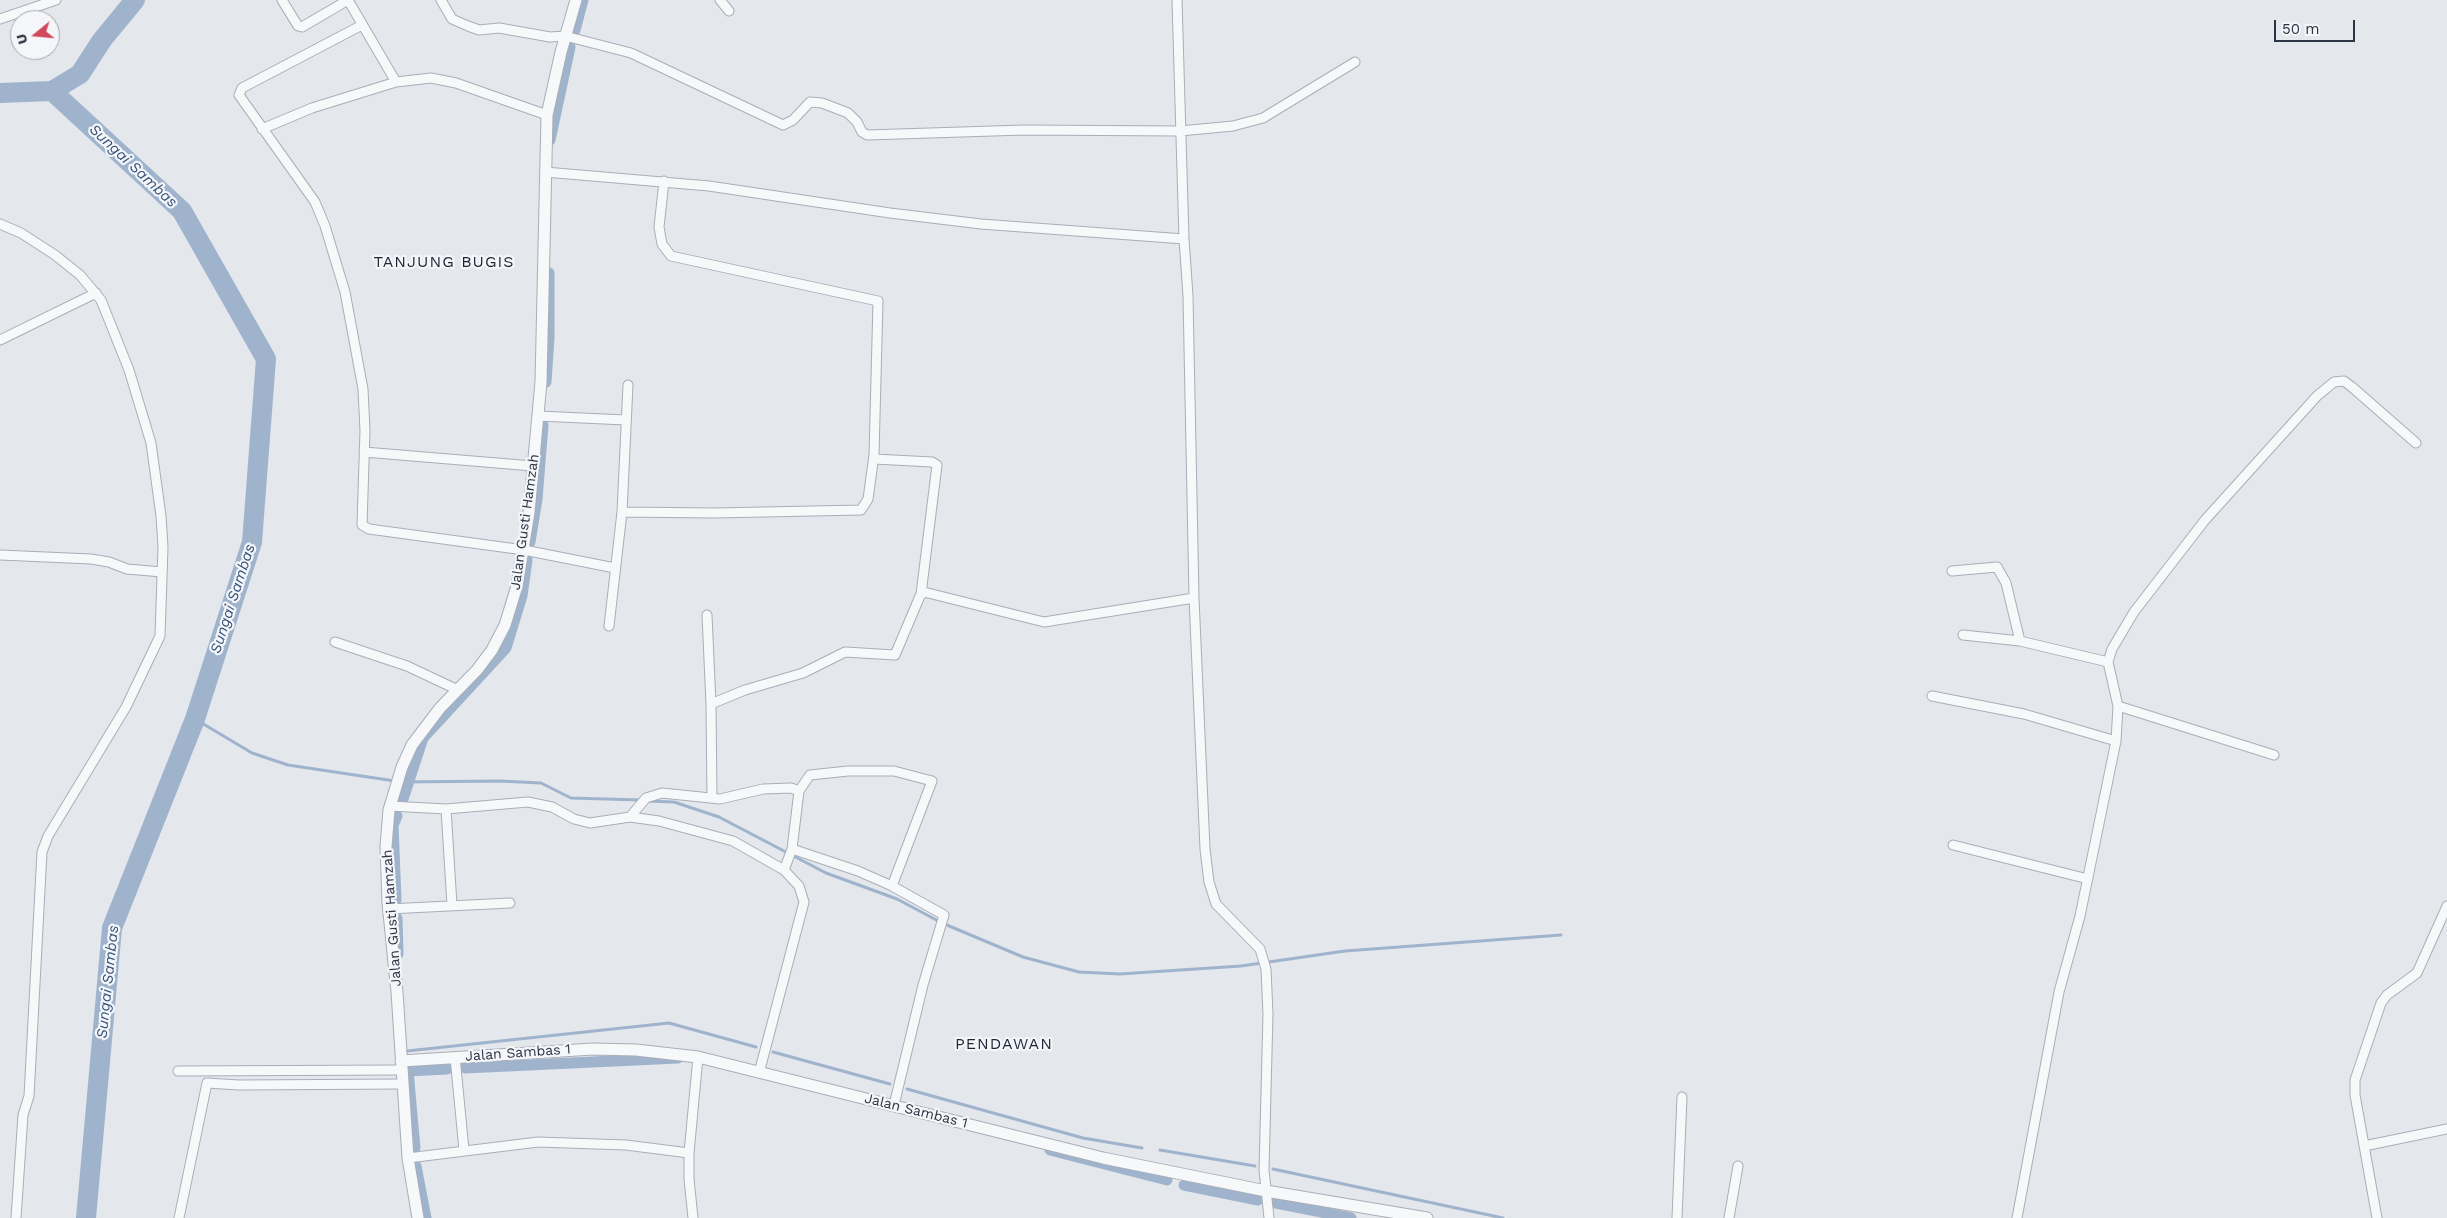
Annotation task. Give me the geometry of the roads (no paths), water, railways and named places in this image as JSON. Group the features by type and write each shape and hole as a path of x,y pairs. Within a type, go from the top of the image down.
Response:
{"street":[{"path":"0,19 56,0"},
{"path":"282,0 298,26 302,27 348,0 396,82"},
{"path":"441,0 452,19 479,30 498,28 550,36 565,36 645,58 783,125 793,120 803,108 816,101 848,113 857,122 862,132 867,135 1024,130 1180,131 1233,126 1263,118 1355,62"},
{"name":"Jalan Gusti Hamzah","path":"418,1218 408,1158 397,992 388,909 386,846 391,801 402,768 416,739 440,708 477,670 492,650 505,624 517,586 524,550 538,416 547,115 565,36 576,0"},
{"path":"720,0 728,11"},
{"path":"1177,0 1184,239 1188,296 1194,598 1208,882 1216,904 1260,949 1266,968 1268,1014 1264,1170 1269,1218"},
{"path":"362,25 242,88 240,92 240,98 294,170 315,202 328,234 345,292 363,389 364,452 361,522 364,528 524,550 615,568"},
{"path":"262,129 312,108 396,82 431,78 456,83 547,115"},
{"path":"545,172 664,181 982,224 1184,239"},
{"path":"622,512 715,513 861,510 868,498 874,459 878,301 671,256 662,244 659,227 664,181"},
{"path":"0,224 21,233 55,255 80,275 96,293 130,370 151,443 161,516 162,572 160,636 126,707 48,836 42,852 29,1096 23,1115 16,1218"},
{"path":"0,340 96,293"},
{"path":"2017,1218 2059,992 2088,879 2116,741 2118,706 2108,662 2112,649 2134,612 2205,520 2317,396 2334,382 2344,381 2416,443"},
{"path":"609,626 622,512 628,385"},
{"path":"538,416 626,420"},
{"path":"364,452 533,466"},
{"path":"712,704 745,690 803,673 845,652 895,655 921,594 936,465 932,462 874,459"},
{"path":"0,555 97,560 126,569 162,572"},
{"path":"1952,571 1997,567 2006,583 2020,642"},
{"path":"921,594 929,593 1044,622 1194,598"},
{"path":"707,616 712,704 712,798"},
{"path":"1964,635 2020,642 2108,662"},
{"path":"335,642 408,666 458,690"},
{"path":"1932,696 2024,714 2116,741"},
{"path":"2118,706 2206,736 2274,755"},
{"path":"786,868 792,851 799,791 810,775 848,771 894,771 932,781 892,886"},
{"path":"630,818 646,798 662,793 712,798 781,787 799,791"},
{"path":"391,801 446,809 528,802 552,807 574,819 590,823 630,818 676,824 718,836 745,847 786,868 799,886 804,902 759,1073"},
{"path":"446,809 452,905"},
{"path":"1953,844 2088,879"},
{"path":"792,851 858,871 892,886 944,915 894,1105"},
{"path":"388,909 510,903"},
{"path":"2377,1218 2355,1095 2355,1080 2375,1016 2384,998 2417,973 2447,906"},
{"name":"Jalan Sambas 1","path":"401,1066 455,1057 592,1049 636,1050 698,1057 1103,1158 1266,1190 1427,1218"},
{"path":"455,1057 464,1150"},
{"path":"693,1218 689,1179 689,1153 698,1057"},
{"path":"178,1071 401,1066"},
{"path":"179,1218 206,1083 239,1085 403,1084"},
{"path":"1677,1218 1682,1097"},
{"path":"2364,1146 2447,1129"},
{"path":"408,1158 538,1142 626,1145 689,1153"},
{"path":"1729,1218 1738,1166"}],"waterway":[{"path":"52,91 80,74 102,40 135,0"},
{"path":"575,30 583,0"},
{"path":"550,140 570,47"},
{"name":"Sungai Sambas","path":"0,93 52,91 182,211 266,359 252,542 195,719 112,928 86,1218"},
{"path":"546,382 549,338 549,273"},
{"path":"530,542 537,499 543,425"},
{"path":"403,799 423,738 506,648 522,596 527,560"},
{"path":"195,719 252,753 288,765 395,781"},
{"path":"401,782 500,781 541,783 571,798 641,800"},
{"path":"647,801 674,802 719,817 826,873 897,899 942,923 1023,957 1079,972 1120,974 1241,966 1345,951 1561,935"},
{"path":"396,900 393,825 397,816"},
{"path":"397,918 398,954"},
{"path":"407,1051 669,1023 756,1047"},
{"path":"773,1052 890,1084"},
{"path":"465,1068 678,1058"},
{"path":"415,1148 408,1071 447,1069"},
{"path":"907,1089 1083,1138 1142,1148"},
{"path":"1050,1150 1167,1180"},
{"path":"1160,1150 1255,1166"},
{"path":"416,1166 426,1218"},
{"path":"1273,1169 1503,1218"},
{"path":"1184,1185 1258,1200"},
{"path":"1276,1203 1351,1218"}],"district":[{"name":"TANJUNG BUGIS","path":"444,262"},
{"name":"PENDAWAN","path":"1004,1044"}]}
